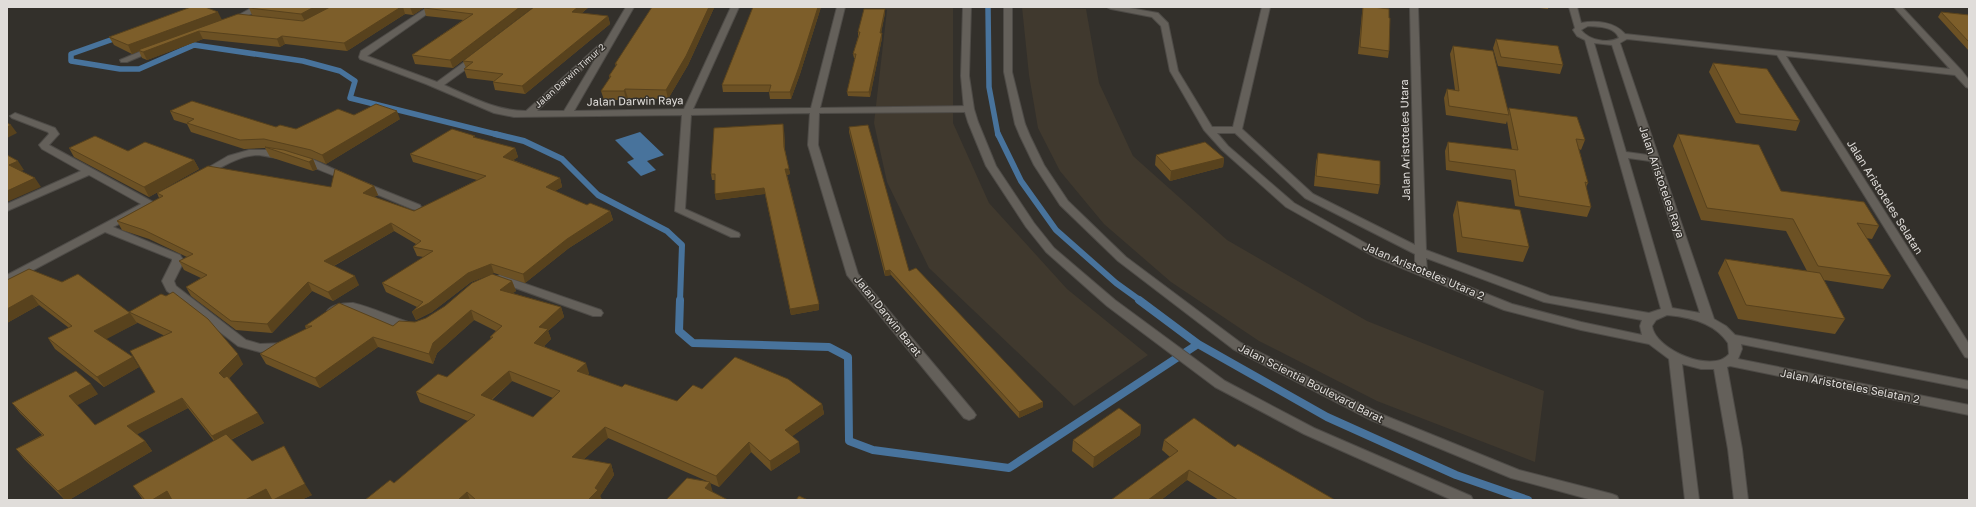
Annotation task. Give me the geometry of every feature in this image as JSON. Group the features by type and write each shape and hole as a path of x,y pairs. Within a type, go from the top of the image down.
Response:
{"street":[{"path":"225,23 240,18 259,7"},
{"name":"Jalan Darwin Raya","path":"433,7 364,53 363,57 438,86 496,111 514,114 567,114 968,109"},
{"name":"Jalan Darwin Timur 2","path":"567,114 630,7"},
{"path":"734,7 687,112 680,211 735,235"},
{"name":"Jalan Darwin Barat","path":"841,7 816,110 813,145 853,275 968,415"},
{"path":"967,7 964,76 968,109 991,166 1030,226 1050,250 1111,303 1168,347 1220,384 1309,431 1466,500"},
{"name":"Jalan Scientia Boulevard Barat","path":"1008,7 1008,72 1020,124 1025,136 1039,165 1064,203 1122,259 1237,346 1376,417 1516,474 1612,500"},
{"name":"Jalan Aristoteles Utara 2","path":"1111,7 1155,15 1161,18 1165,24 1174,71 1209,130 1225,148 1290,204 1379,254 1508,307 1581,326 1652,340"},
{"path":"1209,130 1237,130 1266,7"},
{"name":"Jalan Aristoteles Utara","path":"1414,7 1421,272"},
{"path":"1573,7 1578,32 1588,38 1602,42 1619,39 1780,53 1959,73"},
{"path":"1898,7 1969,85"},
{"path":"240,18 254,20"},
{"path":"1578,27 1588,24 1602,25 1616,30 1619,39"},
{"name":"Jalan Darwin Timur 2","path":"528,114 612,38"},
{"path":"1588,38 1620,154 1667,311"},
{"name":"Jalan Aristoteles Raya","path":"1619,39 1654,159 1709,321"},
{"path":"124,60 160,46"},
{"path":"438,86 484,51"},
{"name":"Jalan Aristoteles Selatan","path":"1780,53 1969,354"},
{"path":"7,280 152,202 89,171 45,147 44,145 54,134 52,130 15,116"},
{"name":"Jalan Aristoteles Utara 2","path":"1237,130 1309,196 1420,252 1514,288 1548,299 1649,317"},
{"path":"196,177 240,154 262,151 309,161 416,207"},
{"path":"1620,154 1654,159"},
{"path":"7,208 89,171"},
{"path":"105,228 176,257 178,261 168,281 171,288 242,343 260,348 279,348 295,339"},
{"path":"487,280 498,279 597,313"},
{"path":"326,316 338,308 351,306 404,326 420,325"},
{"path":"1667,311 1681,312 1709,321 1722,329 1732,338 1737,347 1736,355 1726,364 1706,366 1690,363 1675,357 1662,349 1646,332 1645,324 1649,317 1657,313 1667,311"},
{"path":"1732,338 1969,385"},
{"path":"1675,357 1692,500"},
{"path":"1726,364 1741,500"},
{"name":"Jalan Aristoteles Selatan 2","path":"1726,364 1969,410"}],"shaded area":[{"path":"882,7 953,7 953,123 989,203 1067,289 1148,355 1074,406 929,268 887,182 874,123 887,10"},
{"path":"1022,7 1086,9 1099,83 1133,156 1227,240 1367,321 1544,391 1535,462 1377,401 1259,341 1171,282 1104,224 1060,171 1038,128 1029,75"}],"water":[{"path":"640,132 664,155 647,161 656,170 641,176 627,162 634,159 615,140"}],"building":[{"path":"191,7 205,7 218,12 128,45 109,37"},
{"path":"314,7 301,14 249,8"},
{"path":"330,7 401,7 344,43 282,36 277,39 199,31 143,52 138,50 238,14 303,21"},
{"path":"520,7 450,60 412,55 473,14 424,8"},
{"path":"534,7 578,7 572,12 608,16 522,86 493,82 503,74 464,69 473,62 463,61"},
{"path":"652,7 709,7 686,56 666,90 625,89 624,91 601,91 617,64 615,64"},
{"path":"753,7 818,7 790,92 769,92 771,85 722,85"},
{"path":"1363,7 1389,9 1389,51 1360,47"},
{"path":"864,9 885,9 880,33 882,33 869,92 847,92 856,54 853,54 860,32 858,32"},
{"path":"1941,12 1969,15 1969,42"},
{"path":"1496,39 1558,46 1563,65 1501,57"},
{"path":"1453,46 1493,51 1509,115 1449,106 1447,89 1459,91"},
{"path":"1713,63 1767,69 1800,121 1740,114"},
{"path":"192,101 276,127 280,125 296,129 338,109 354,115 376,104 397,111 322,155 311,150 264,139 240,140 187,123 194,119 170,111"},
{"path":"1509,108 1577,117 1585,140 1576,139 1588,183 1585,182 1591,207 1519,196 1515,170 1449,161 1448,142 1518,150"},
{"path":"783,124 784,147 789,169 785,169 819,304 790,309 764,188 715,194 715,174 711,174 714,128"},
{"path":"868,125 909,271 916,268 1043,402 1019,412 890,270 885,271 849,127"},
{"path":"452,129 475,136 473,137 515,148 503,157 560,178 546,187 587,205 590,203 610,211 567,239 523,274 491,264 468,273 429,303 412,312 423,302 382,283 433,251 413,247 421,241 391,223 324,261 355,276 328,292 308,282 267,324 231,321 186,287 207,275 179,261 193,254 144,230 117,221 163,196 157,193 208,166 331,187 335,169 374,186 363,193 414,211 486,176 410,154"},
{"path":"1678,134 1759,145 1781,191 1864,202 1879,226 1857,223 1891,276 1818,266 1793,219 1707,208"},
{"path":"95,136 128,151 145,142 194,160 144,187 69,148"},
{"path":"1205,142 1224,158 1171,171 1156,155"},
{"path":"265,147 284,150 313,159 309,162"},
{"path":"1318,153 1380,161 1380,185 1316,176"},
{"path":"7,155 18,161 9,165 35,178 7,191"},
{"path":"1457,201 1520,210 1529,247 1462,237"},
{"path":"1725,259 1820,273 1845,319 1746,305"},
{"path":"29,269 62,282 78,274 130,313 94,331 133,357 97,377 48,338 72,326 32,295 7,309 7,280"},
{"path":"492,274 512,281 500,290 561,307 539,327 548,329 534,343 586,363 577,371 622,387 625,384 677,401 693,385 702,389 735,357 788,379 822,404 785,430 799,442 770,461 749,442 716,476 605,427 572,457 611,464 595,488 598,490 588,500 476,500 467,492 458,500 365,500 390,480 394,483 475,415 416,392 438,374 447,377 493,337 490,337 502,326 471,310 433,343 429,354 373,337 315,378 260,354 277,343 312,326 305,326 339,303 393,326 399,321 415,322 426,318 445,306 472,283","holes":["509,371 560,391 533,417 481,395"]},
{"path":"173,292 208,319 238,354 219,373 224,378 227,376 258,413 212,436 182,398 127,426 145,441 58,491 16,449 44,435 12,403 76,371 91,384 69,396 95,425 155,392 130,351 172,332 129,312 161,294 166,296"},
{"path":"1119,408 1141,425 1094,457 1073,440"},
{"path":"1194,418 1235,447 1238,444 1335,500 1238,500 1189,470 1148,500 1111,500 1178,451 1164,440"},
{"path":"226,434 252,461 284,446 305,484 273,500 266,489 245,500 172,500 167,491 152,500 145,500 133,486"},
{"path":"687,478 710,482 705,488 728,500 666,500"},
{"path":"799,496 808,500 796,500"}],"waterway":[{"path":"988,7 989,87 998,135"},
{"path":"119,37 71,54 71,61 120,69 139,69 194,45 303,61 340,71 355,81 350,98 499,135"},
{"path":"495,134 524,141 562,159 598,195 667,231 682,245 680,301"},
{"path":"998,134 1021,181 1056,230 1116,283 1141,301"},
{"path":"680,300 679,331 693,343 829,347 848,357 849,441 873,450 1009,468 1198,344"},
{"path":"1139,300 1198,344"},
{"path":"1198,344 1327,417 1456,475 1528,500"}]}
